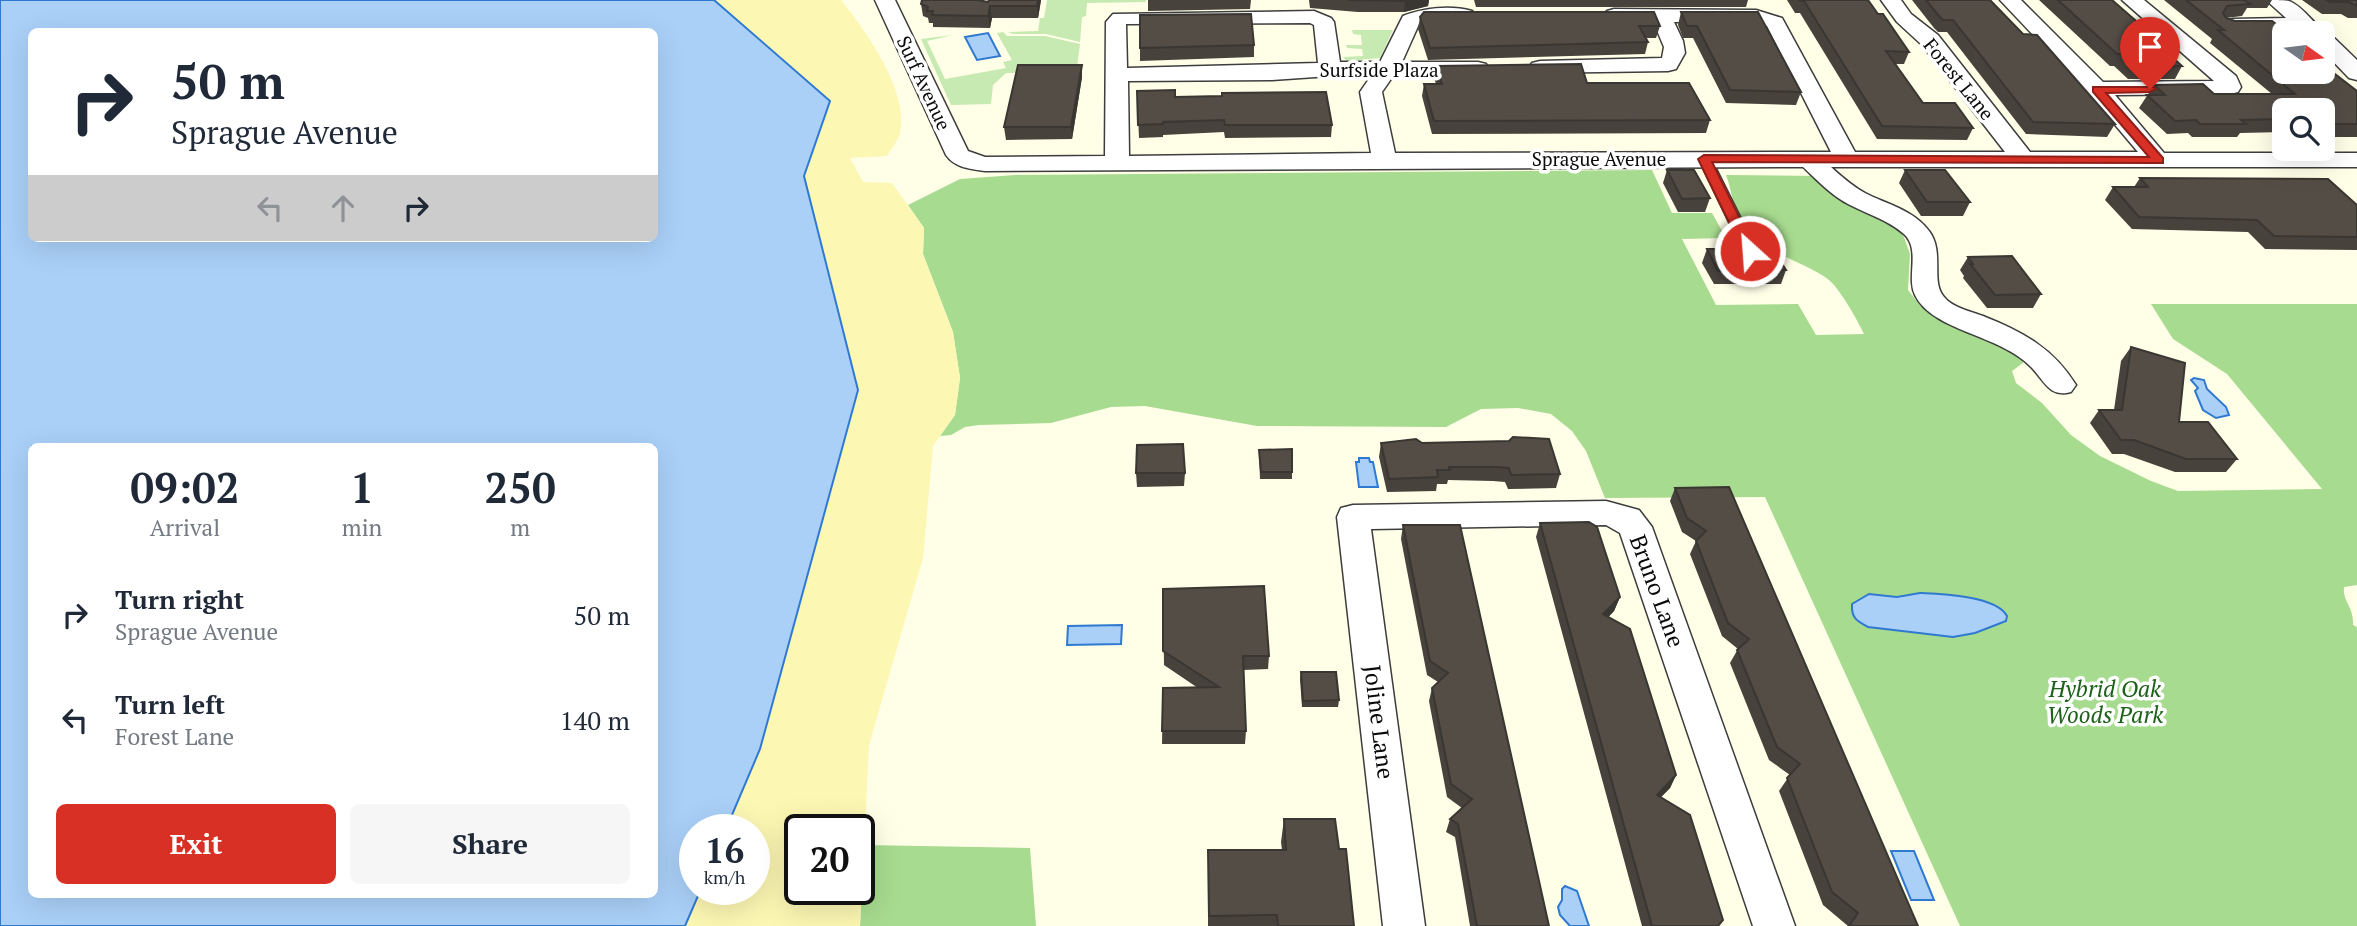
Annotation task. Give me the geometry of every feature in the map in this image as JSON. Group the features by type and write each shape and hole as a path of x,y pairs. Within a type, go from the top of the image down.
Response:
{"street":[{"name":"Surf Avenue","path":"885,0 958,155 968,161"},
{"name":"Forest Lane","path":"1891,0 1904,19 1930,40 2024,161"},
{"path":"2010,0 2097,89 2158,161"},
{"path":"2097,89 2230,87 2228,81 2132,0"},
{"path":"2276,0 2303,21"},
{"path":"1384,161 1371,92 1396,55 1408,22 1414,17 1479,15"},
{"path":"1595,15 1756,16 1775,22 1847,159"},
{"path":"1522,69 1668,64 1674,59 1676,51 1660,15"},
{"path":"1117,163 1116,22 1126,17 1320,18 1324,22 1330,69"},
{"path":"2228,25 2272,29"},
{"path":"2335,35 2345,36"},
{"path":"2335,50 2357,73"},
{"name":"Surfside Plaza","path":"1117,75 1272,73 1330,69 1496,69"},
{"name":"Sprague Avenue","path":"968,161 985,164 1704,159 2357,160"},
{"path":"1809,159 1849,194 1905,222 1918,232 1925,245 1924,283 1933,303 1954,315 2025,344 2047,364 2061,385"},
{"name":"Bruno Lane","path":"1353,517 1605,513 1627,519 1635,527 1774,926"},
{"name":"Joline Lane","path":"1353,517 1404,926"}],"lane":[{"path":"1704,159 1750,251"}],"green space":[{"path":"1047,0 1146,2 1087,3 1086,16 1082,17 1080,42 1046,34 1008,32 1038,31 1040,18 1044,18"},
{"path":"1352,30 1393,30 1380,58 1347,61 1343,57 1363,56 1362,49 1347,48 1346,45 1362,45 1361,35 1353,34"},
{"path":"1003,32 1007,36 1045,36 1080,44 1077,67 1064,72 1006,73 993,85 991,104 951,105 921,39 953,35 927,41 945,79 1006,68 1003,62 1012,60 997,33"},
{"name":"Hybrid Oak Woods Park","path":"1652,170 1672,213 1712,213 1726,238 1682,239 1716,305 1798,304 1816,335 1864,334 1829,280 1751,236 1737,214 1726,175 1817,176 1902,232 1910,254 1908,290 1919,304 1937,318 2022,357 2023,363 2012,371 2016,383 2042,403 2071,435 2100,456 2178,491 2322,489 2227,374 2173,339 2151,304 2357,304 2357,585 2344,587 2344,592 2352,613 2353,625 2357,627 2357,926 1960,926 1765,497 1605,498 1586,451 1572,431 1551,414 1518,408 1481,409 1446,427 1257,426 1145,406 1111,407 1051,423 979,425 940,436 955,415 960,378 953,332 923,254 924,228 908,205 960,179 1015,175","holes":["1920,593 1953,637 1868,627 1869,594 1897,597"]},
{"path":"875,845 1030,848 1036,926 860,926 861,905 875,905"}],"sand":[{"path":"714,0 841,0 873,44 892,80 898,98 900,132 887,156 850,158 863,182 892,183 924,228 923,254 953,332 960,378 955,415 933,446 923,558 869,745 866,814 784,814 784,905 861,905 860,926 685,926 694,905 770,905 770,814 732,814 760,749 858,390 804,176 830,101"}],"water":[{"path":"0,0 714,0 830,101 804,176 858,390 760,749 732,814 679,814 679,905 694,905 685,926 0,926"},
{"path":"988,33 1000,56 977,60 965,37"},
{"path":"2191,380 2204,380 2207,389 2226,407 2229,415 2216,418 2203,410 2195,391 2198,388"},
{"path":"1359,458 1369,458 1370,462 1373,462 1378,487 1359,487 1356,462 1359,462"},
{"path":"1920,593 1980,600 2001,609 2007,616 2006,621 1975,633 1953,637 1868,627 1858,621 1853,613 1852,604 1869,594 1897,597"},
{"path":"1122,625 1121,644 1067,645 1068,626"},
{"path":"1891,851 1914,851 1934,900 1911,900"},
{"path":"1565,886 1577,891 1589,926 1570,926 1560,915 1558,907"}],"building":[{"path":"922,0 1038,0 1037,6 990,6 988,16 932,15 933,11 927,11 928,7 921,4"},
{"path":"1348,0 1411,0 1405,1"},
{"path":"1798,0 1868,0 1878,14 1883,14 1909,52 1886,51 1923,103 1955,103 1973,128 1882,126 1804,1"},
{"path":"1926,0 1990,0 2023,34 2037,35 2115,124 2033,122 1953,20 1943,20"},
{"path":"2058,0 2112,0 2166,47 2161,47 2182,66 2135,67"},
{"path":"2186,0 2244,0 2250,4 2227,6 2223,13 2226,18 2235,21 2272,21 2272,75 2218,30 2224,30"},
{"path":"2326,0 2357,0 2357,6 2349,2"},
{"path":"1424,12 1654,12 1660,26 1639,26 1648,42 1430,48 1420,17"},
{"path":"1681,12 1758,12 1801,92 1730,90 1697,26 1687,26"},
{"path":"1251,14 1254,45 1140,48 1140,15"},
{"path":"1581,64 1587,83 1689,83 1710,120 1434,121 1424,84 1442,84 1436,66"},
{"path":"1018,65 1082,65 1071,127 1004,127"},
{"path":"2335,74 2357,91 2357,124 2335,124 2335,98 2272,98 2272,119 2241,120 2246,124 2200,124 2196,120 2175,121 2147,95 2165,95 2154,85 2203,84 2214,94 2295,94 2283,84 2335,84"},
{"path":"1175,90 1175,97 1222,96 1222,93 1326,92 1332,125 1225,125 1224,120 1138,125 1137,91"},
{"path":"1667,170 1694,170 1710,198 1682,199"},
{"path":"1905,170 1945,170 1970,202 1927,202"},
{"path":"2140,178 2328,179 2357,205 2357,237 2274,236 2257,220 2139,217 2113,187 2148,187"},
{"path":"1707,249 1773,249 1786,270 1718,271"},
{"path":"2012,256 2041,294 1995,295 1970,264 1973,264 1968,257"},
{"path":"2131,347 2185,363 2179,422 2208,422 2237,459 2186,459 2134,440 2121,440 2099,410 2122,410"},
{"path":"1513,437 1549,439 1560,474 1511,475 1509,468 1449,467 1450,470 1437,470 1438,477 1389,479 1381,443 1416,439 1422,443 1509,441"},
{"path":"1183,444 1185,473 1136,473 1137,445"},
{"path":"1292,449 1292,472 1261,472 1259,450"},
{"path":"1729,487 1918,926 1849,926 1858,913 1832,892 1787,778 1800,764 1777,747 1737,650 1749,639 1728,623 1696,541 1706,531 1687,518 1675,488"},
{"path":"1589,522 1597,527 1620,597 1603,614 1630,629 1676,775 1657,795 1690,815 1723,920 1718,926 1652,926 1540,523"},
{"path":"1403,525 1460,525 1549,926 1477,926 1458,824 1450,819 1472,799 1451,784 1432,688 1448,673 1430,661"},
{"path":"1264,586 1269,656 1243,656 1246,731 1162,731 1163,688 1219,687 1163,651 1163,589"},
{"path":"1301,672 1336,672 1339,700 1303,701"},
{"path":"1284,819 1335,819 1339,849 1346,849 1354,926 1278,926 1277,915 1209,916 1208,850 1286,850"}],"route":[{"path":"1750,251 1704,159 2158,161 2097,89 2150,89"}]}
